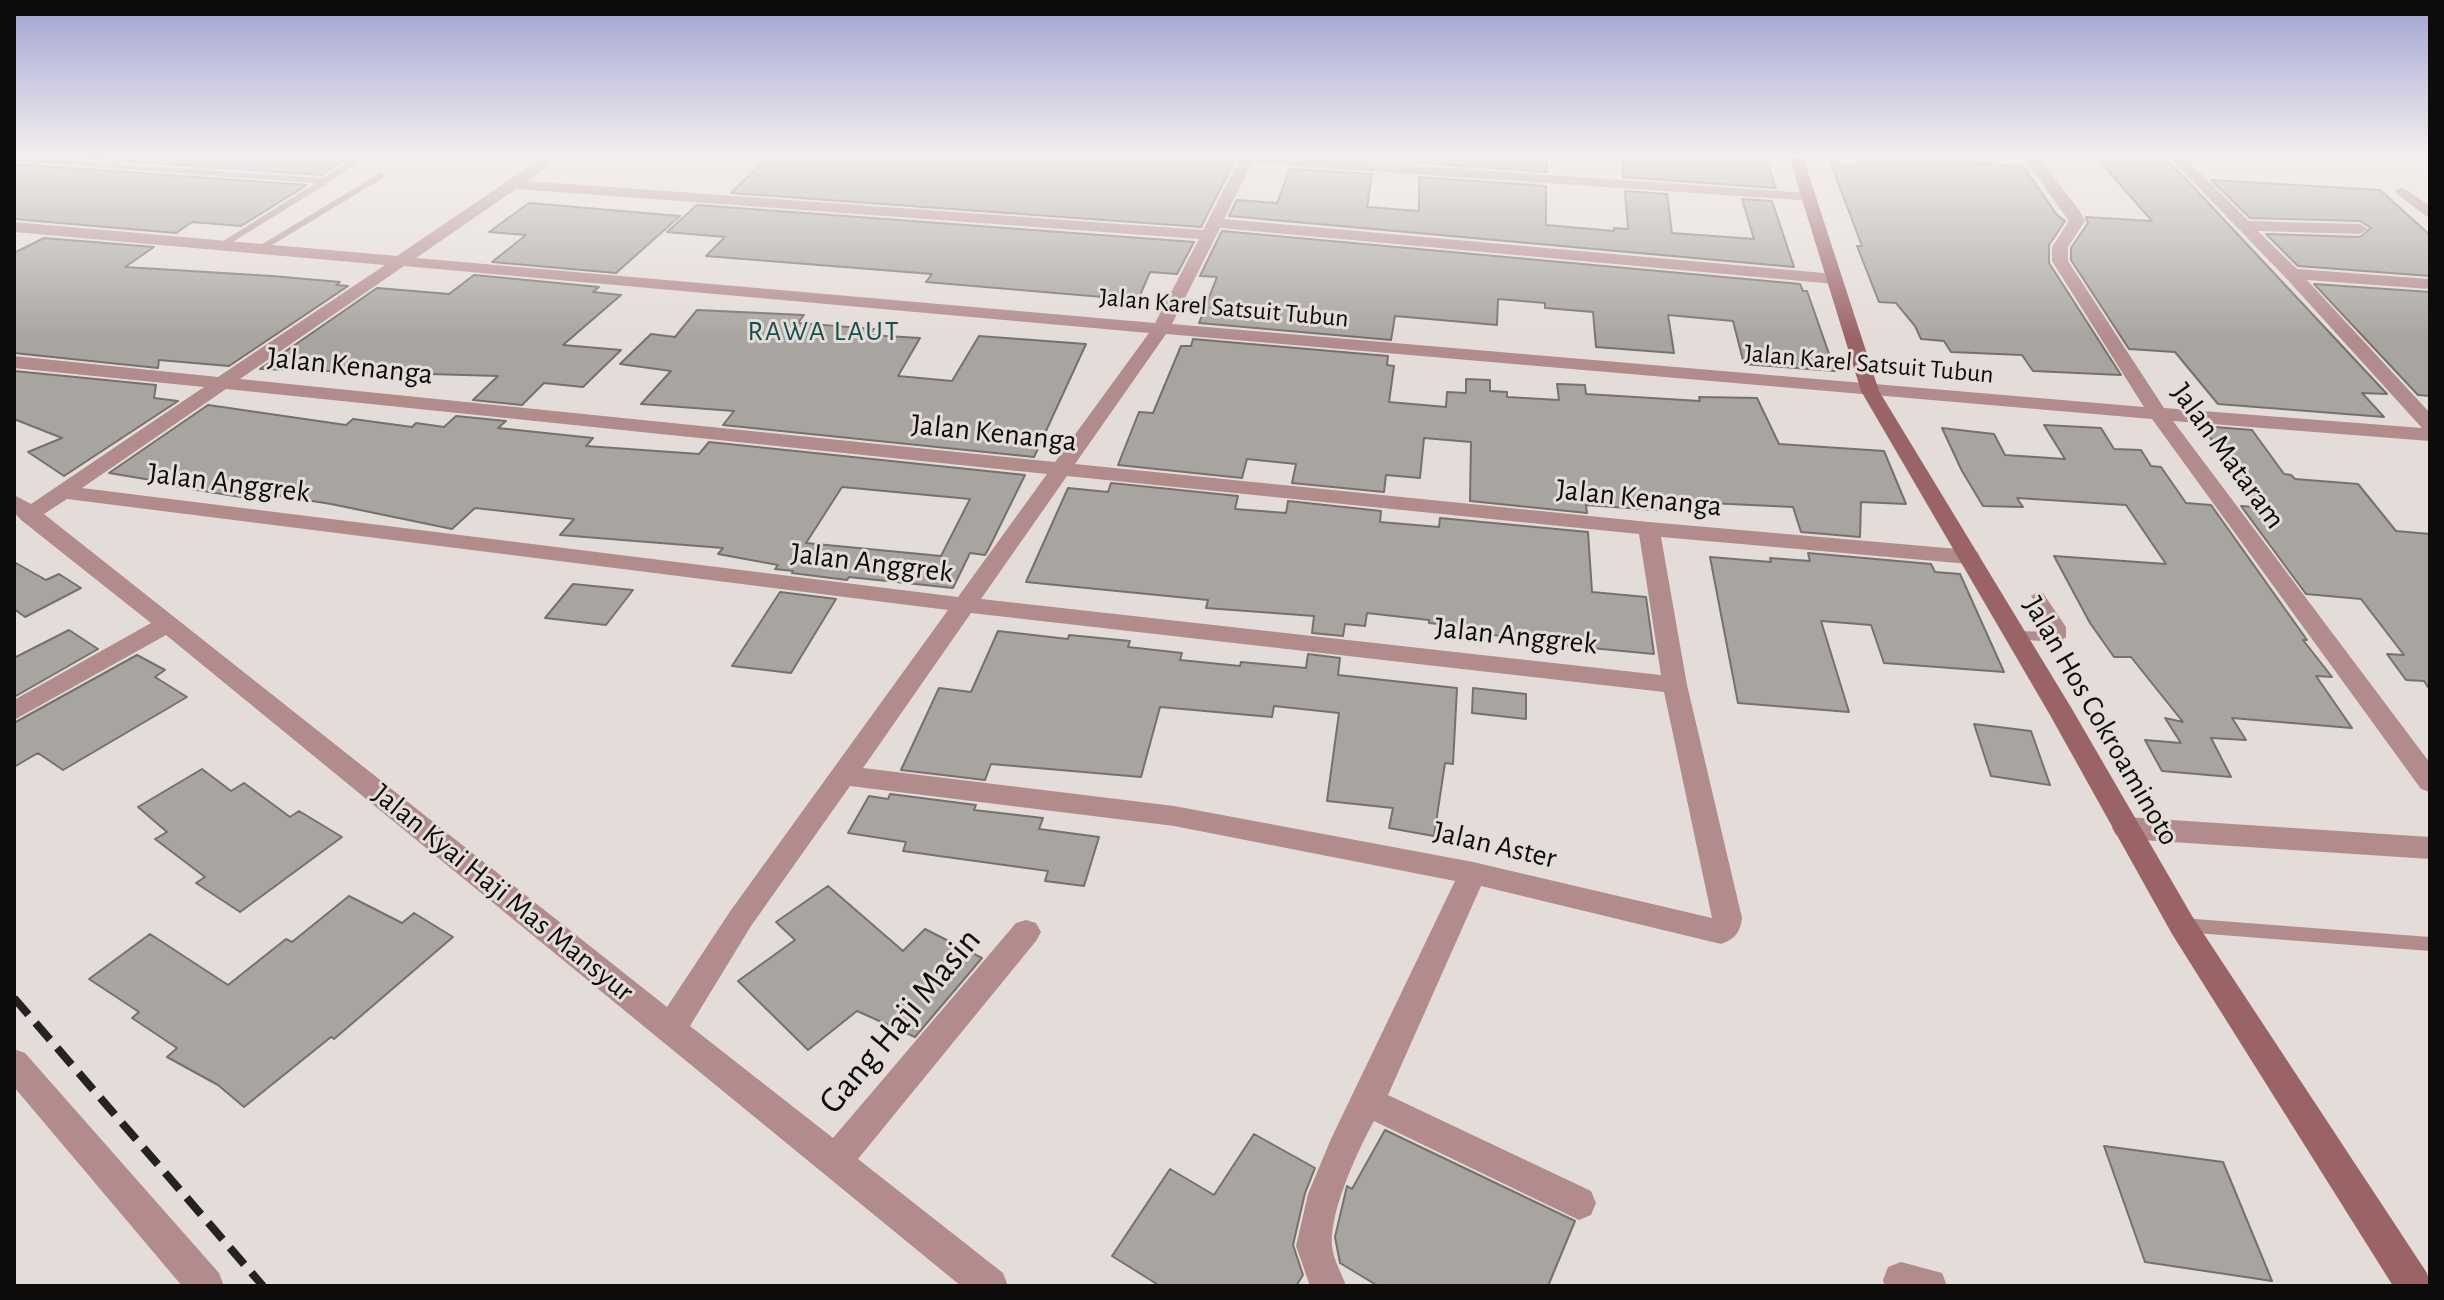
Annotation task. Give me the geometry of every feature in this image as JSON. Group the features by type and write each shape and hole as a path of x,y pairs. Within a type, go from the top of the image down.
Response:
{"street":[{"path":"22,508 63,492 464,218"},
{"path":"1035,218 1835,279"},
{"path":"672,1027 741,918 1063,471 1161,329 1217,218"},
{"name":"Jalan Hos Cokroaminoto","path":"1814,218 1870,391 2182,925 2414,1286"},
{"name":"Jalan Mataram","path":"2076,218 2077,221 2060,247 2060,261 2158,414 2430,782"},
{"path":"2235,218 2292,274 2430,425"},
{"path":"2243,226 2360,229"},
{"name":"Jalan Karel Satsuit Tubun","path":"14,227 1870,391 2430,435"},
{"path":"2292,274 2430,284"},
{"name":"Jalan Kenanga","path":"14,362 1063,471 1969,557"},
{"name":"Jalan Anggrek","path":"63,492 966,605 1675,685"},
{"name":"Jalan Kyai Haji Mas Mansyur","path":"22,508 672,1027 990,1286"},
{"name":"Jalan Aster","path":"844,775 1174,816 1473,873 1721,932 1726,928 1727,918 1675,685 1649,529"},
{"path":"14,711 166,625"},
{"path":"2126,828 2430,848"},
{"path":"1328,1286 1316,1259 1313,1242 1322,1208 1355,1120 1368,1102 1473,873"},
{"name":"Gang Haji Masin","path":"835,1161 1026,932"},
{"path":"14,1063 206,1286"},
{"path":"1368,1102 1579,1203"}],"lane":[{"path":"223,245 267,218"},
{"path":"259,249 311,218"},
{"path":"2015,636 2059,637 2059,627 2038,596"},
{"path":"2182,925 2430,944"}],"building":[{"path":"254,218 241,226 192,222 176,233 14,219"},
{"path":"509,218 678,218 616,273 492,262 526,235 489,232"},
{"path":"683,218 867,218 1194,242 1177,274 1150,272 1138,300 926,282 932,274 706,256 725,237 667,232"},
{"path":"1072,218 1206,218 1201,227"},
{"path":"1247,218 1546,218 1546,225 1614,231 1614,228 1628,229 1627,218 1670,218 1672,233 1754,239 1748,218 1778,218 1794,267"},
{"path":"1851,218 2061,218 2065,221 2049,245 2049,263 2121,375 2033,371 2022,355 1951,352 1944,341 1921,339 1915,326 1896,303 1879,302 1857,246 1862,246"},
{"path":"2086,218 2152,221 2149,218 2222,218 2387,394 2362,393 2384,417 2218,404 2175,352 2129,349 2071,260 2071,248 2088,223"},
{"path":"2250,218 2411,218 2430,235 2430,276 2298,266 2266,234 2360,237 2371,228 2360,221"},
{"path":"1222,231 1800,284 1803,291 1807,291 1835,371 1744,364 1733,321 1668,315 1674,353 1596,347 1593,312 1545,308 1545,303 1498,299 1497,325 1395,316 1391,340 1199,323 1217,277 1200,276"},
{"path":"44,238 154,247 125,267 272,276 340,282 336,285 348,286 229,366 159,360 158,368 14,353 14,253"},
{"path":"474,275 599,287 593,292 621,295 563,345 621,350 583,387 544,383 522,405 473,400 498,376 260,369 377,288 449,294"},
{"path":"2314,284 2430,292 2430,396 2418,395"},
{"path":"697,310 804,315 798,323 874,329 870,335 920,338 898,376 952,381 979,336 1086,344 1034,457 723,425 734,411 641,404 671,371 620,364 651,334 675,337"},
{"path":"1193,339 1388,356 1387,365 1394,366 1389,402 1446,407 1447,392 1466,393 1466,379 1490,380 1490,391 1507,392 1507,397 1559,400 1557,384 1585,385 1586,394 1700,401 1699,397 1757,398 1779,444 1884,451 1906,504 1861,502 1860,537 1801,532 1793,507 1667,501 1669,511 1586,505 1587,513 1470,501 1471,442 1424,438 1420,478 1386,475 1384,492 1292,483 1296,464 1247,459 1242,478 1118,465 1139,412 1153,413 1181,346 1191,346"},
{"path":"14,371 156,385 154,398 178,401 64,476 28,452 62,438 14,419"},
{"path":"208,405 346,425 353,419 412,427 416,423 444,427 456,416 506,421 498,428 593,438 586,446 699,454 709,442 1025,475 985,555 970,553 953,588 792,573 775,569 778,565 718,554 723,548 560,535 574,519 475,508 452,529 331,504 249,491 241,497 109,473","holes":["842,487 970,499 941,556 806,543"]},
{"path":"2044,425 2101,428 2114,449 2141,450 2151,466 2161,467 2186,503 2211,505 2307,640 2303,640 2332,677 2316,676 2352,728 2232,718 2246,740 2211,738 2231,777 2162,771 2145,740 2181,743 2165,718 2183,722 2131,657 2114,657 2090,623 2054,556 2166,564 2126,505 2017,498 2023,507 1983,506 1942,428 1994,434 2005,455 2065,459"},
{"path":"2202,426 2252,430 2284,474 2295,479 2358,484 2396,531 2430,534 2430,690 2424,681 2406,680 2387,654 2404,655 2361,599 2306,594 2241,506 2258,507"},
{"path":"1111,483 1238,496 1235,509 1286,513 1288,501 1381,511 1380,522 1439,527 1440,518 1588,532 1592,592 1646,597 1654,654 1539,643 1539,640 1483,634 1483,629 1367,613 1365,626 1345,624 1343,636 1312,633 1314,616 1206,608 1208,600 1026,582 1068,488 1108,492"},
{"path":"1808,553 1931,564 1935,572 1960,574 2004,672 1884,663 1871,625 1821,621 1849,712 1738,703 1710,557 1771,562 1770,558 1810,561"},
{"path":"14,562 46,580 59,574 81,588 25,617 14,609"},
{"path":"573,584 633,590 606,625 545,618"},
{"path":"780,592 836,599 791,673 732,666"},
{"path":"69,630 98,649 14,697 14,658"},
{"path":"998,631 1068,639 1069,635 1130,641 1128,647 1182,653 1180,660 1240,666 1241,662 1306,668 1308,654 1340,658 1338,675 1457,688 1453,764 1445,763 1434,836 1389,828 1393,808 1327,801 1339,713 1274,706 1272,717 1160,707 1141,777 991,764 985,780 901,770 939,688 971,692"},
{"path":"137,655 165,670 155,677 187,697 63,770 38,753 14,767 14,723"},
{"path":"1473,688 1526,694 1526,719 1472,713"},
{"path":"1974,724 2031,731 2050,785 1991,776"},
{"path":"202,769 231,791 244,783 290,817 299,811 342,837 240,912 196,883 205,877 155,839 167,832 138,807"},
{"path":"890,794 976,805 974,810 1043,818 1039,829 1099,837 1084,886 1045,881 1048,871 903,851 906,842 848,833 869,796 888,799"},
{"path":"828,886 903,951 925,929 982,958 915,1037 857,1011 808,1050 738,981 795,940 776,922"},
{"path":"349,896 402,923 414,913 453,937 334,1039 331,1037 244,1107 218,1085 167,1057 177,1048 132,1018 139,1012 89,979 150,934 228,985 286,939 292,942"},
{"path":"1385,1130 1575,1221 1548,1286 1378,1286 1340,1263 1335,1237 1347,1186 1352,1189"},
{"path":"1254,1134 1315,1168 1305,1193 1293,1245 1303,1275 1296,1286 1160,1286 1112,1256 1170,1169 1214,1195"},
{"path":"2104,1146 2223,1162 2272,1281 2145,1262"}],"railway":[{"path":"14,998 263,1286"}],"district":[{"name":"RAWA LAUT","path":"824,332"}]}
